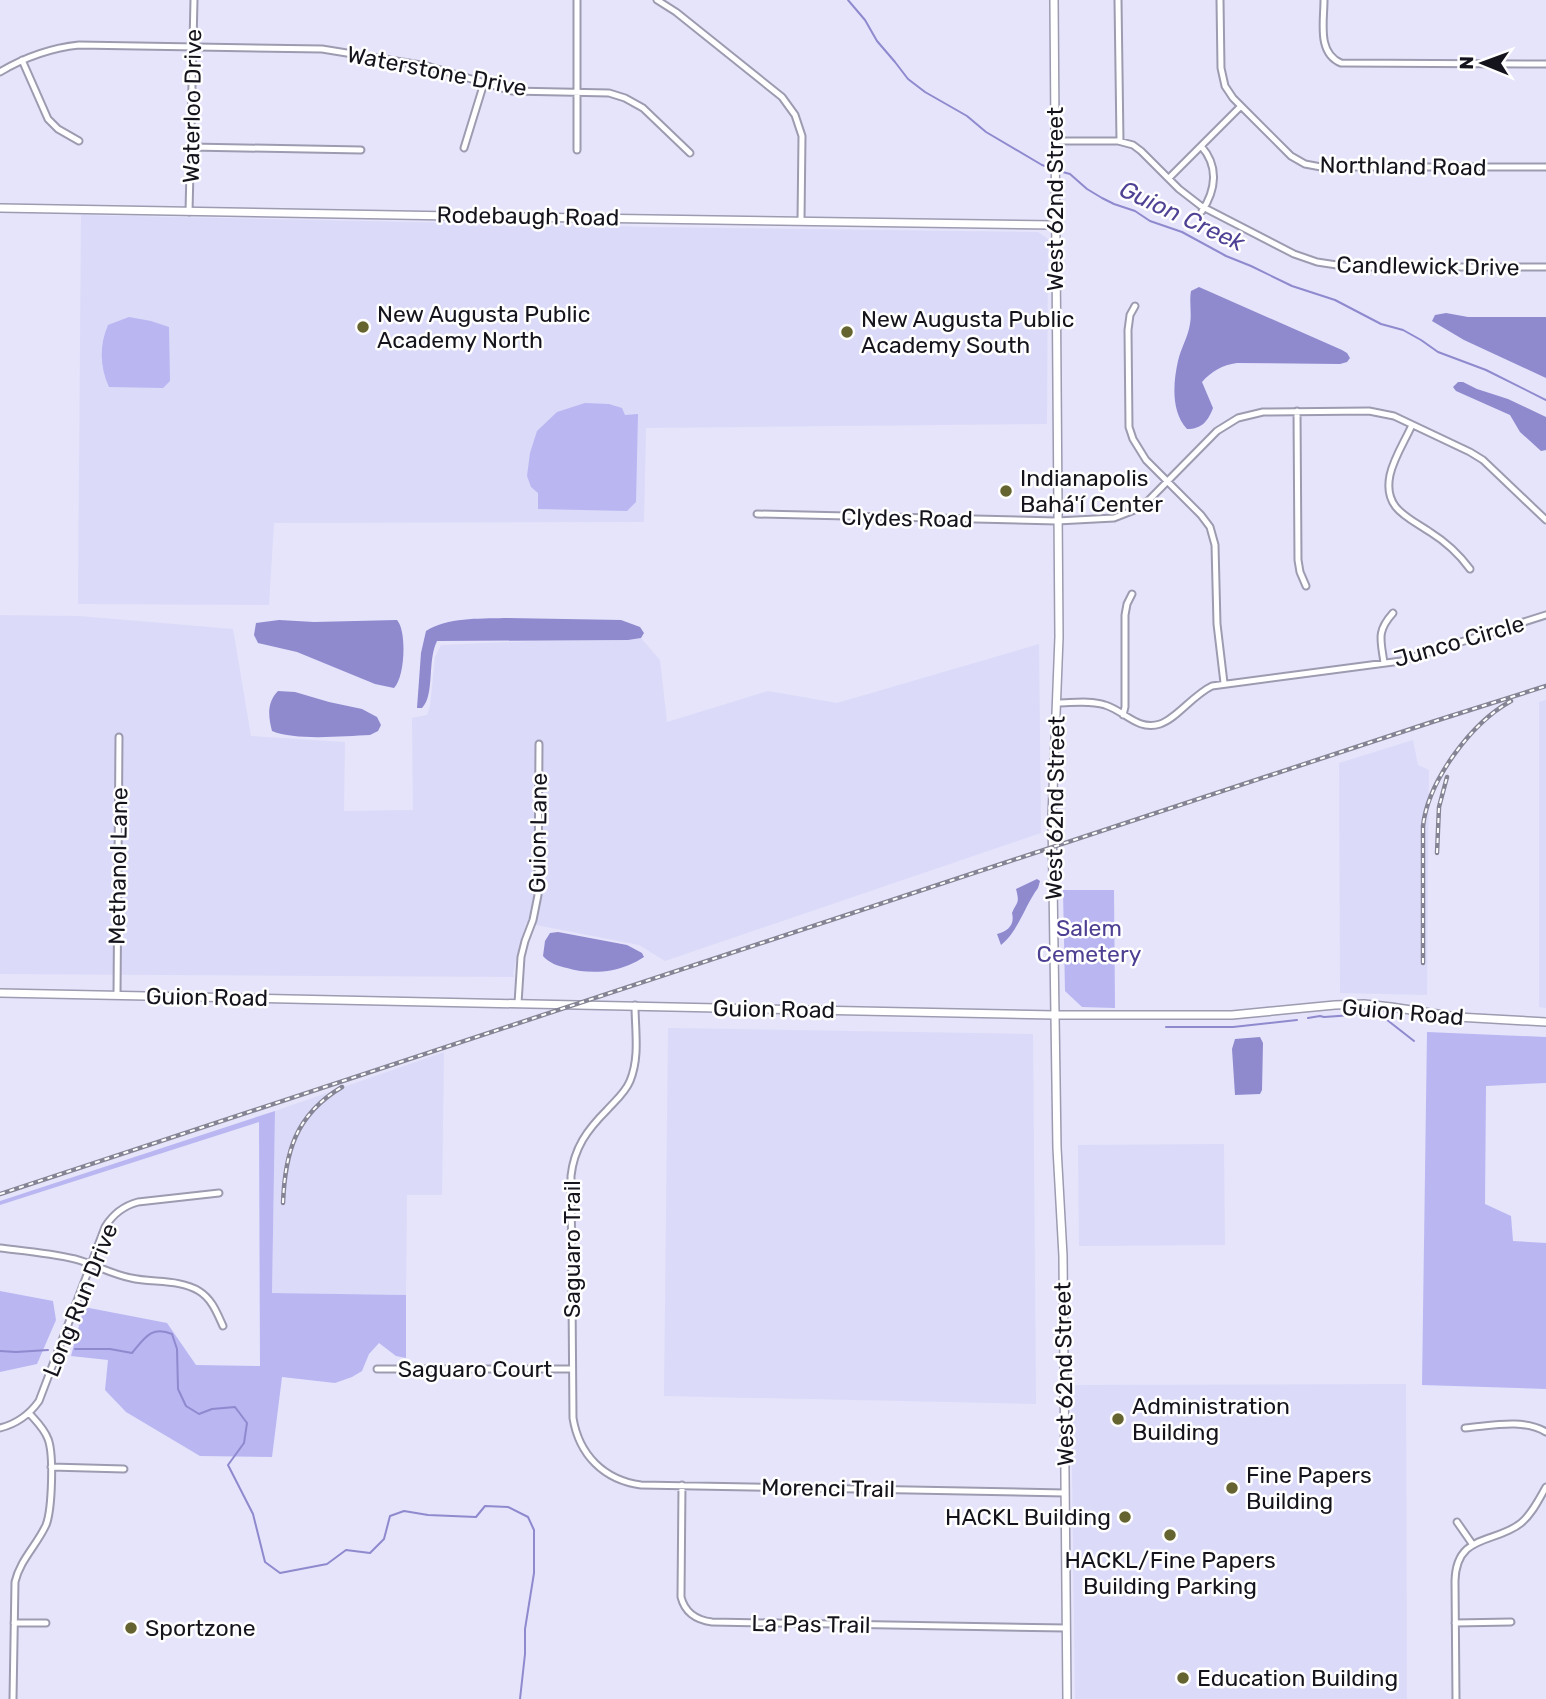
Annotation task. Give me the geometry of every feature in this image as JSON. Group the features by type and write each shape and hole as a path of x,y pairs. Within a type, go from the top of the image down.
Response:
{"street":[{"name":"Waterloo Drive","path":"190,212 194,0"},
{"path":"577,0 577,150"},
{"path":"657,0 777,91 792,108 802,136 801,220"},
{"name":"West 62nd Street","path":"1054,0 1059,637 1052,817 1058,1147 1063,1256 1067,1699"},
{"path":"1054,141 1120,141 1118,0"},
{"name":"Northland Road","path":"1220,0 1222,77 1228,91 1291,156 1302,163 1311,166 1546,167"},
{"path":"1324,0 1326,52 1334,60 1347,64 1546,64"},
{"name":"Waterstone Drive","path":"0,72 22,60 50,50 79,45 322,49 427,66 516,91 609,93 634,102 650,113 690,152"},
{"path":"22,60 48,119 59,130 79,141"},
{"path":"464,148 484,83"},
{"path":"1169,178 1241,106"},
{"name":"Candlewick Drive","path":"1120,141 1133,145 1203,209 1294,254 1329,265 1546,267"},
{"path":"1201,146 1210,160 1214,177 1212,192 1203,209"},
{"path":"191,147 361,150"},
{"name":"Rodebaugh Road","path":"0,208 1055,225"},
{"path":"1135,306 1130,315 1128,330 1129,427 1142,454 1201,514 1210,527 1213,536 1217,624 1224,683"},
{"path":"1297,411 1298,560 1306,586"},
{"name":"Clydes Road","path":"757,514 1057,521 1114,518 1147,502 1217,431 1238,418 1262,412 1328,411 1379,412 1394,416 1471,452 1483,460 1546,520"},
{"path":"1412,425 1393,464 1390,477 1391,498 1407,519 1454,550 1470,569"},
{"path":"1123,715 1125,615 1132,594"},
{"name":"Junco Circle","path":"1393,613 1381,629 1384,663 1401,661 1546,615"},
{"path":"1056,703 1102,704 1138,723 1157,725 1165,722 1202,691 1212,686 1384,663"},
{"name":"Methanol Lane","path":"117,995 119,737"},
{"name":"Guion Lane","path":"518,1003 521,957 538,895 539,744"},
{"name":"Guion Road","path":"0,993 1055,1015 1232,1015 1356,1004 1457,1017 1546,1022"},
{"name":"Saguaro Trail","path":"596,1464 582,1448 572,1413 572,1170 578,1146 586,1133 629,1083 636,1059 635,1005"},
{"name":"Long Run Drive","path":"29,1413 42,1395 105,1227 114,1215 123,1207 138,1202 219,1193"},
{"path":"0,1248 68,1257 132,1279 182,1285 206,1297 214,1306 223,1326"},
{"name":"Saguaro Court","path":"377,1369 572,1369"},
{"path":"0,1428 15,1423 29,1413 48,1437 51,1454 50,1509 47,1522 17,1573 15,1582 13,1699"},
{"path":"1465,1428 1523,1424 1546,1432"},
{"name":"Morenci Trail","path":"596,1464 611,1476 641,1485 1065,1493"},
{"path":"51,1467 124,1469"},
{"name":"La Pas Trail","path":"682,1485 681,1597 688,1611 700,1620 1066,1628"},
{"path":"1455,1699 1456,1569 1464,1553 1480,1540 1514,1528 1522,1522 1546,1487"},
{"path":"1457,1522 1473,1545"},
{"path":"1455,1623 1511,1622"},
{"path":"14,1623 46,1623"}],"shaded area":[{"name":"New Augusta Public Academy North","path":"81,215 1038,232 1048,239 1047,424 646,428 644,522 274,523 269,605 78,604"},
{"path":"1199,287 1342,350 1350,358 1340,364 1237,363 1222,367 1202,382 1213,408 1209,417 1200,426 1187,429 1176,406 1175,379 1179,356 1190,324 1191,291"},
{"path":"1446,313 1468,317 1546,317 1546,378 1464,340 1432,321 1435,315"},
{"path":"1458,382 1508,399 1546,417 1546,450 1541,451 1520,432 1510,415 1456,391 1453,387"},
{"path":"0,615 79,616 233,629 251,736 345,742 344,811 413,810 412,718 427,715 435,657 441,645 641,638 660,660 667,722 768,691 837,703 1039,644 1041,833 665,961 639,945 526,923 514,977 0,974"},
{"path":"504,618 621,620 640,627 644,633 641,638 628,640 437,641 426,702 422,708 417,708 421,653 426,631 453,621"},
{"path":"279,620 397,620 403,643 398,682 394,688 375,684 297,652 258,643 254,635 256,623"},
{"path":"278,691 295,692 362,709 377,717 381,725 378,731 370,735 334,737 294,736 272,731 269,710"},
{"path":"1546,700 1546,1008 1539,1007 1539,702"},
{"path":"1413,740 1418,765 1429,770 1427,995 1340,993 1339,763"},
{"path":"1037,879 1040,881 1038,888 1012,933 1001,945 997,934 1011,924 1012,913 1018,900 1016,889"},
{"path":"558,932 627,945 642,953 644,957 622,968 598,972 560,966 543,956 545,941 550,933"},
{"path":"668,1028 1033,1034 1036,1404 664,1396"},
{"path":"1260,1037 1263,1043 1262,1090 1260,1094 1235,1095 1232,1049 1235,1039"},
{"path":"444,1052 442,1195 407,1195 406,1295 272,1293 275,1111"},
{"path":"1224,1144 1225,1245 1079,1246 1078,1145"},
{"path":"1406,1384 1407,1699 1075,1699 1071,1385"}],"green space":[{"path":"129,317 169,327 170,381 163,388 109,387 102,356 105,333 108,325"},
{"path":"585,403 609,404 622,408 625,415 638,414 636,502 627,511 538,509 538,493 531,487 527,476 537,431 557,412"},
{"name":"Salem Cemetery","path":"1063,890 1114,890 1115,1008 1082,1007 1065,991"},
{"path":"1427,1032 1546,1037 1546,1083 1486,1086 1485,1204 1511,1216 1513,1241 1546,1243 1546,1389 1422,1385"},
{"path":"275,1111 272,1293 406,1295 406,1358 396,1356 379,1343 369,1354 362,1371 335,1383 282,1377 272,1457 200,1456 126,1412 105,1390 108,1360 71,1356 84,1307 167,1323 196,1365 260,1366 259,1122 0,1205 0,1201"},
{"path":"0,1291 53,1301 56,1320 37,1364 0,1372"}],"waterway":[{"name":"Guion Creek","path":"848,0 908,79 967,116 986,132 1042,165 1054,169"},
{"name":"Guion Creek","path":"1059,171 1070,174 1102,198 1135,211 1150,221 1182,232 1226,256 1292,286 1335,300 1381,324 1403,330 1438,352 1486,370 1546,400"},
{"path":"1308,1018 1367,1014 1382,1016 1414,1041"},
{"path":"1166,1027 1233,1027 1297,1020"},
{"path":"75,1349 110,1349 132,1353 144,1338 153,1332 172,1334 177,1349 178,1389 186,1406 199,1414 212,1409 235,1407 247,1423 244,1443 228,1465 253,1514 265,1562 280,1573 327,1564 346,1550 370,1553 384,1539 390,1516 404,1511 476,1517 485,1506 508,1507 528,1517 534,1530 534,1573 525,1629 520,1699"},
{"path":"0,1351 48,1350"}],"railway":[{"path":"0,1194 1546,686"},
{"path":"1423,963 1423,826 1433,791 1442,772 1467,738 1481,723 1511,701"},
{"path":"1437,853 1439,807 1447,777"},
{"path":"283,1203 286,1168 303,1123 313,1110 342,1087"}],"place":[{"name":"New Augusta Public Academy North","path":"363,327"},
{"name":"New Augusta Public Academy South","path":"847,332"},
{"name":"Indianapolis Bahá'í Center","path":"1006,491"},
{"name":"Administration Building","path":"1118,1419"},
{"name":"Fine Papers Building","path":"1232,1488"},
{"name":"HACKL Building","path":"1125,1517"},
{"name":"HACKL/Fine Papers Building Parking","path":"1170,1535"},
{"name":"Sportzone","path":"131,1628"},
{"name":"Education Building","path":"1183,1678"}]}
